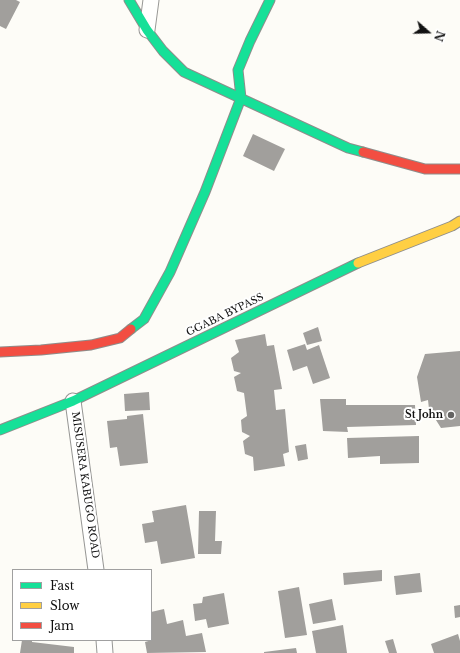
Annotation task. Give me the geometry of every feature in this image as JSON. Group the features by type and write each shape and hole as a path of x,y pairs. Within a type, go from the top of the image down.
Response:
{"street":[{"path":"129,0 163,51 184,72 348,148 425,169 460,169"},
{"path":"148,30 151,0"},
{"path":"0,352 91,345 120,338 144,319 170,272 206,192 241,98 238,70 270,0"},
{"name":"GGABA BYPASS","path":"0,430 74,401 358,263 452,226 460,221"},
{"name":"MISUSERA KABUGO ROAD","path":"74,401 96,569"},
{"path":"104,641 105,653"}],"building":[{"path":"0,0 16,0 20,2 6,29 0,26"},
{"path":"253,134 285,149 274,171 243,156"},
{"path":"318,327 322,341 307,345 303,333"},
{"path":"265,334 267,346 274,345 282,389 274,390 276,410 285,409 289,452 283,454 285,466 254,471 253,457 245,454 243,441 250,436 242,432 241,420 247,416 244,393 237,391 234,377 241,373 234,371 231,358 239,352 235,340"},
{"path":"305,344 307,350 319,345 330,378 313,384 307,366 293,371 287,350"},
{"path":"460,351 460,426 441,428 429,409 428,400 421,402 417,377 425,354"},
{"path":"149,392 150,410 125,411 124,394"},
{"path":"320,399 346,399 346,405 415,405 416,425 347,427 348,432 323,431"},
{"path":"143,414 148,463 120,466 117,447 110,448 107,421 127,419 127,416"},
{"path":"419,436 419,463 380,464 380,456 348,458 347,438"},
{"path":"306,444 308,459 298,461 295,446"},
{"path":"186,505 195,558 161,564 157,541 145,543 142,524 154,522 152,511"},
{"path":"199,511 216,511 215,541 222,541 221,554 198,554"},
{"path":"382,570 382,581 344,585 343,573"},
{"path":"420,573 422,592 396,595 394,576"},
{"path":"299,587 307,635 285,638 278,591"},
{"path":"224,593 229,624 208,628 206,619 195,621 193,604 202,603 203,597"},
{"path":"332,599 336,620 313,624 309,604"},
{"path":"460,605 460,617 455,618 454,606"},
{"path":"164,609 167,624 183,620 186,636 202,633 206,652 147,653 145,642 152,641 152,612"},
{"path":"343,625 347,653 316,653 312,631"},
{"path":"458,634 460,641 460,653 434,653 431,644"},
{"path":"393,639 397,653 389,653 385,641"},
{"path":"22,641 74,647 74,653 20,653"},
{"path":"296,648 297,653 264,653 264,652"}],"traffic: fast":[{"path":"129,0 147,30 163,51 184,72 348,148 363,152"},
{"path":"131,329 144,319 170,272 205,192 241,98 238,70 270,0"},
{"path":"0,430 73,401 358,263"}],"traffic: slow":[{"path":"358,263 452,226 460,221"}],"traffic: jam":[{"path":"363,152 425,169 460,169"},
{"path":"0,352 91,345 120,338 131,329"}],"place":[{"name":"St John","path":"451,415"}]}
